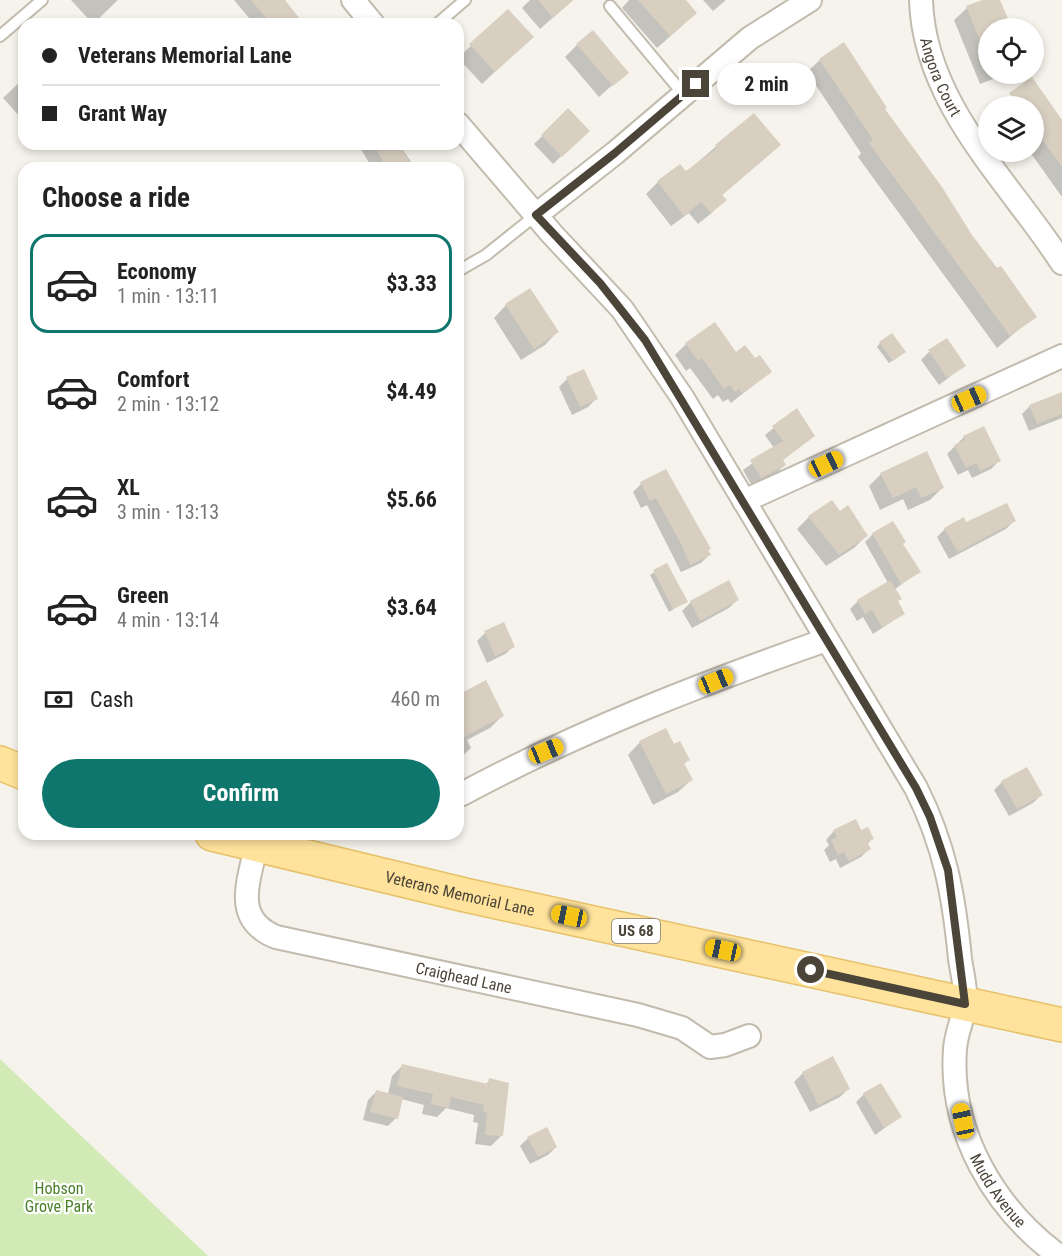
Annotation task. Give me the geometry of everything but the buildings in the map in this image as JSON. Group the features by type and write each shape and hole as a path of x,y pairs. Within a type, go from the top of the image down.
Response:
{"main road":[{"path":"0,763 18,770"},
{"name":"Veterans Memorial Lane","path":"234,840 465,895 1062,1026"}],"street":[{"path":"353,0 368,18"},
{"path":"536,215 684,95 750,38 792,9 810,0"},
{"name":"Angora Court","path":"921,0 927,46 944,89 981,151 1062,263"},
{"path":"464,131 536,215 600,283 645,340 916,788 941,844 953,895 965,1004"},
{"path":"744,501 1062,356"},
{"path":"464,793 525,760 758,663 826,640"},
{"name":"Craighead Lane","path":"256,846 247,899 248,910 257,926 276,937 638,1016 682,1028 711,1047 725,1045 749,1036"},
{"name":"Mudd Avenue","path":"965,1004 957,1032 954,1058 959,1102 969,1141 1003,1204 1059,1256"}],"lane":[{"path":"21,18 42,0"},
{"path":"444,18 465,0"},
{"path":"610,6 684,95"},
{"path":"0,36 18,21"},
{"path":"464,268 486,255 536,215"}],"green space":[{"name":"Hobson Grove Park","path":"0,1059 208,1256 0,1256"}],"route":[{"path":"696,84 615,153 536,215 622,309 682,397 916,788 941,844 953,895 965,1004 811,970"}]}
